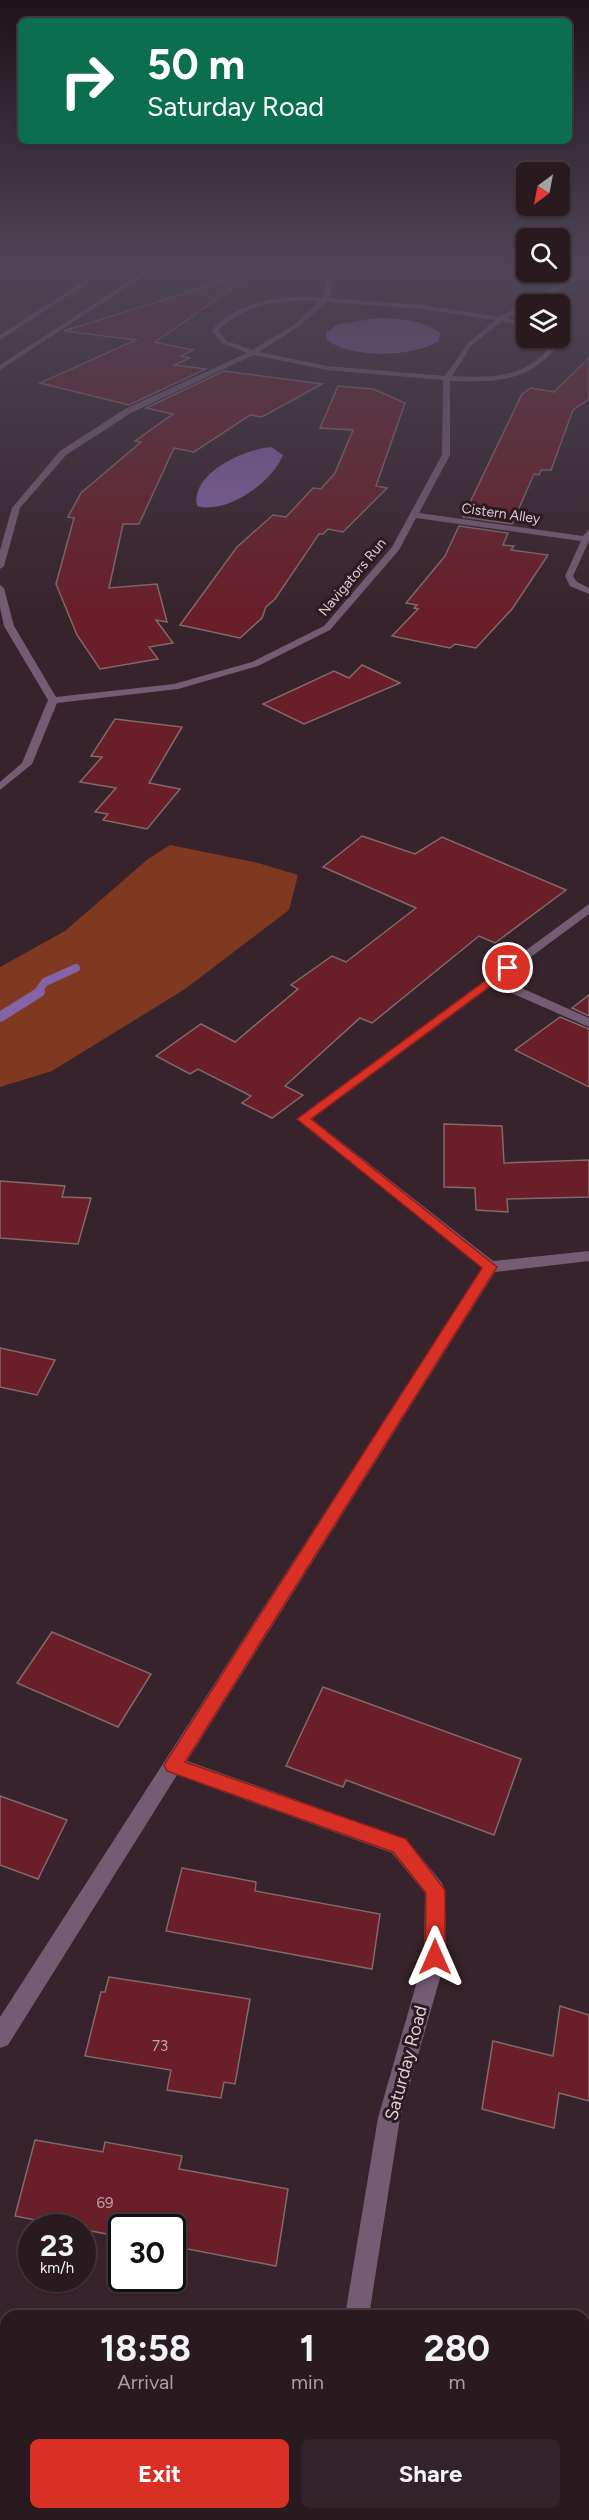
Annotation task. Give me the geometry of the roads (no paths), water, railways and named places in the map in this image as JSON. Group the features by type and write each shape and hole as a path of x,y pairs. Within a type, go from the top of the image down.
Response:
{"street":[{"path":"0,566 16,508 63,453 128,411 189,383"},
{"name":"Navigators Run","path":"52,700 174,687 255,664 327,628 396,548 446,455 447,383"},
{"name":"Cistern Alley","path":"413,515 587,536"},
{"path":"587,536 569,576 573,584 589,591"},
{"path":"0,588 4,626 52,700 27,764 0,787"},
{"path":"589,908 303,1119 490,1267 589,1256"},
{"path":"492,980 589,1023"},
{"path":"0,2037 490,1267"},
{"name":"Saturday Road","path":"173,1765 399,1845 435,1890 435,1957 389,2118 358,2310"}],"waterway":[{"path":"37,993 45,982 76,968"},
{"path":"0,1017 40,992"}]}
